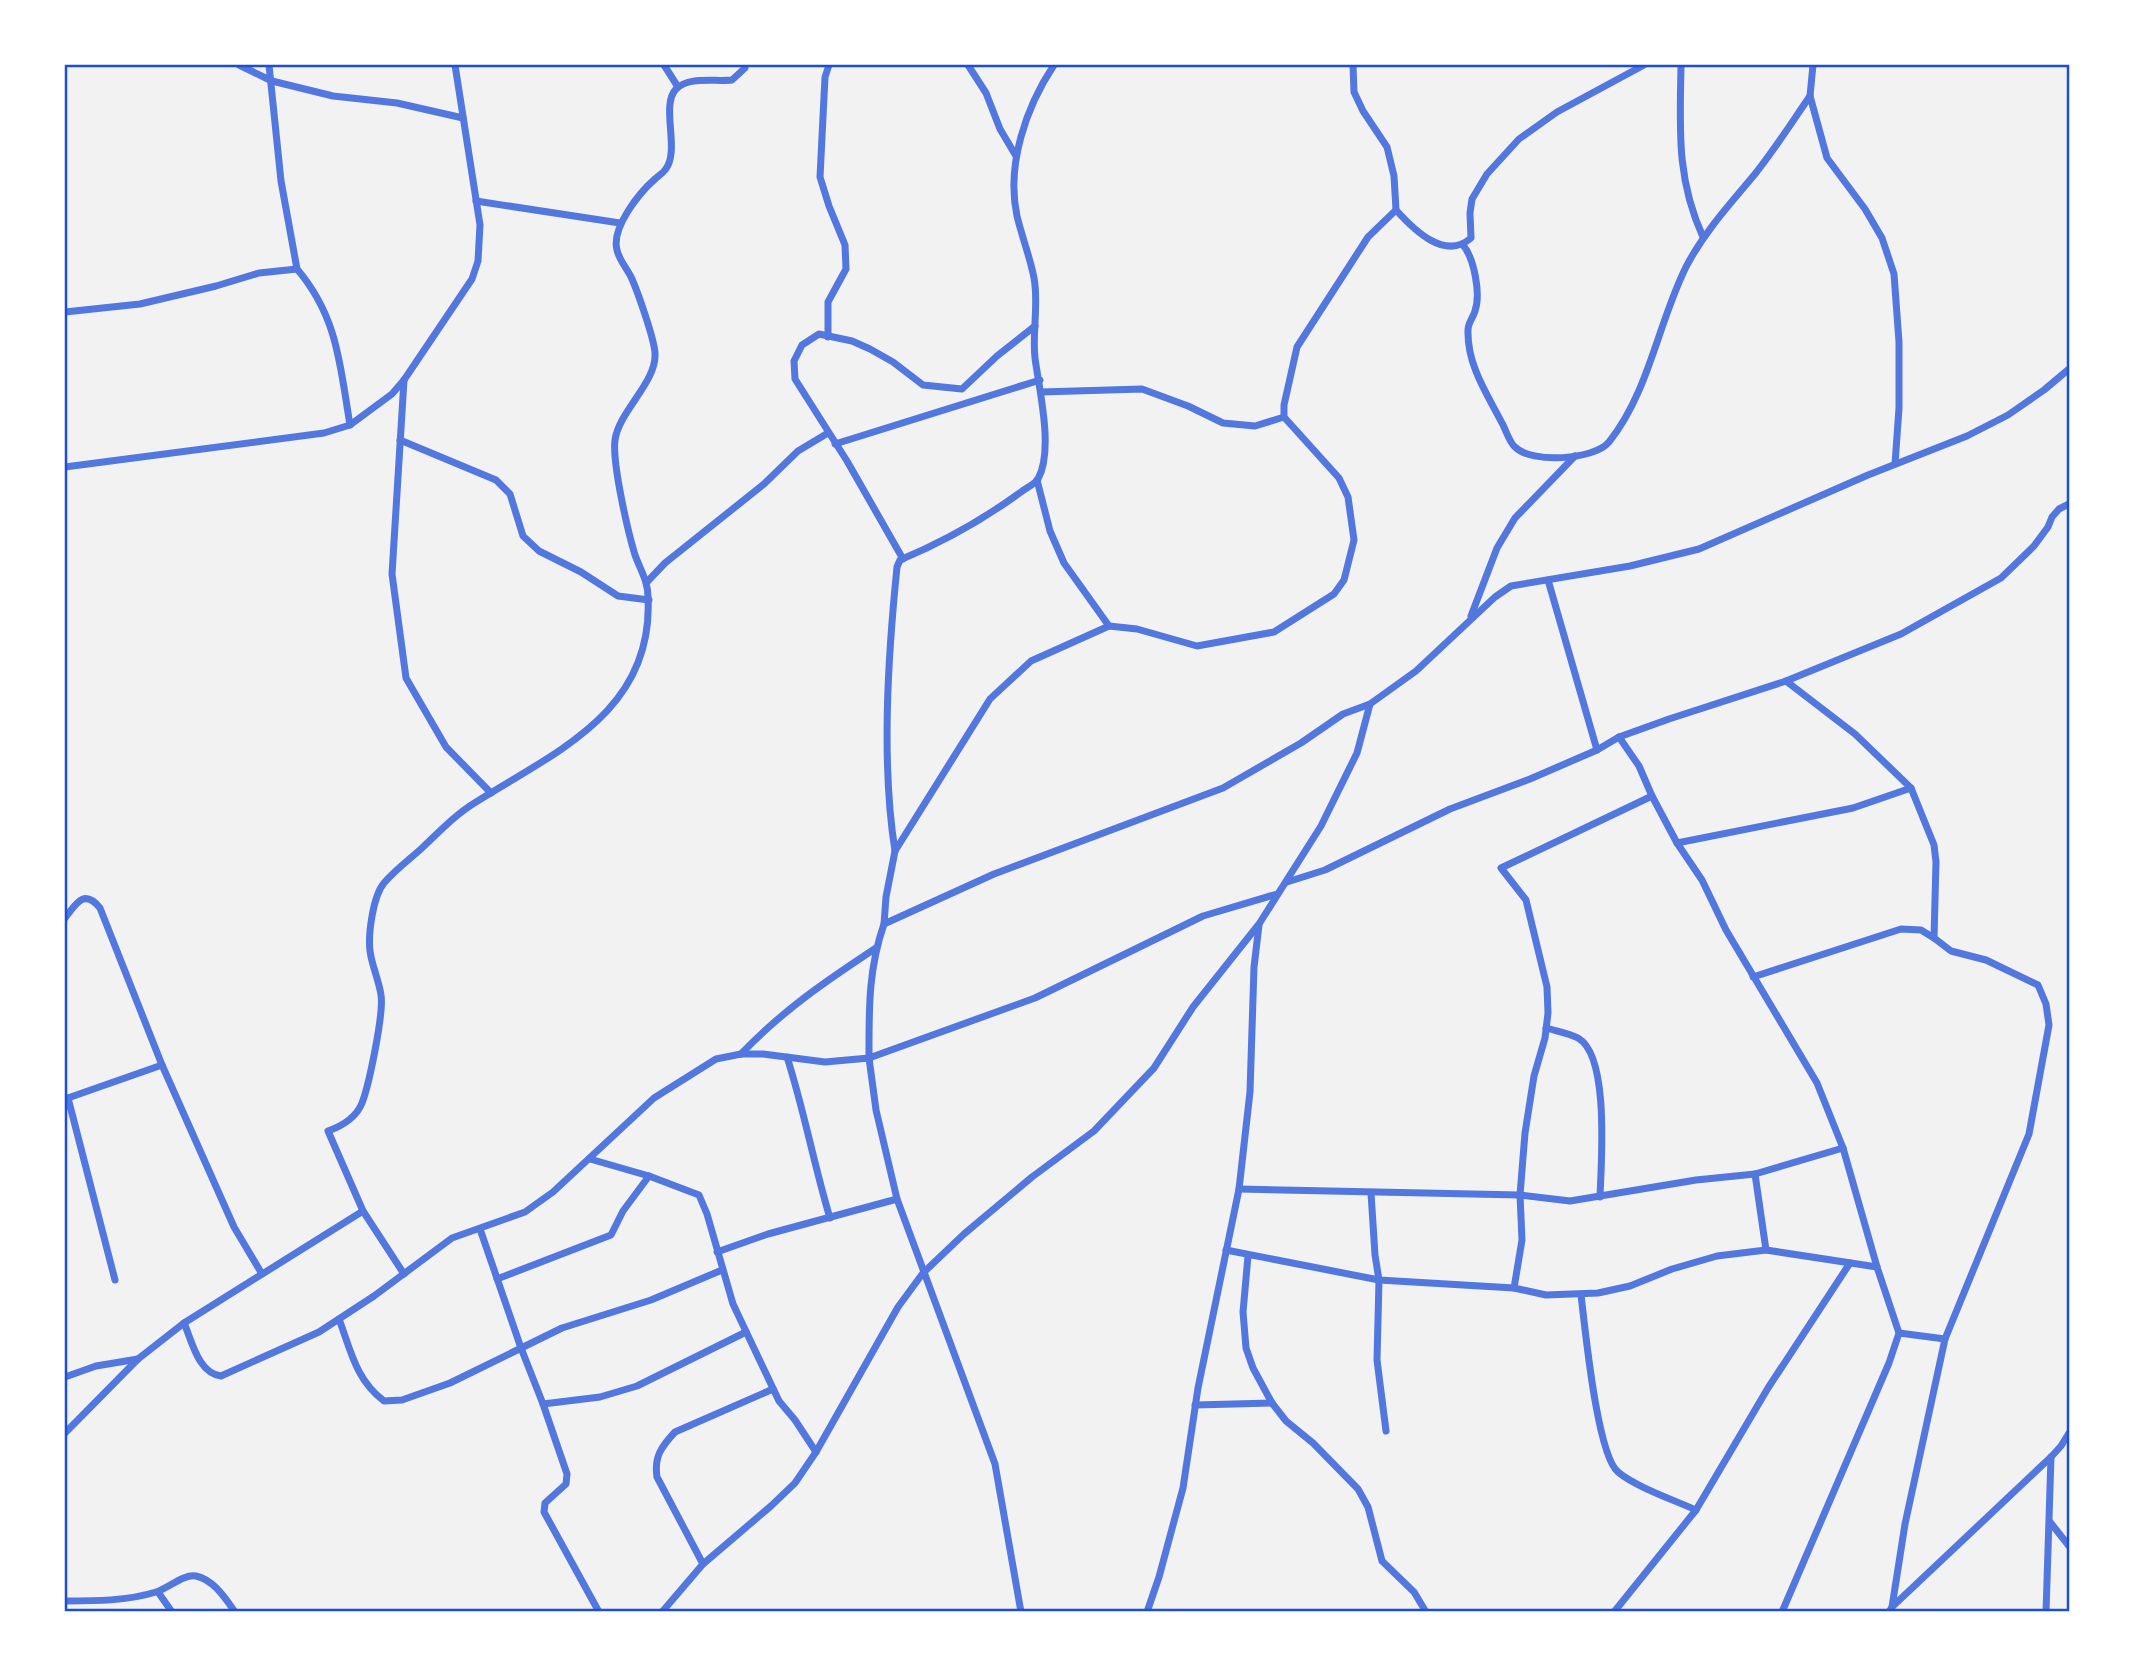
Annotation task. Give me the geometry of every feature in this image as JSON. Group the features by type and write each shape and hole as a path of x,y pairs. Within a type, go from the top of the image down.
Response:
{"street":[{"path":"239,65 272,81 333,96 397,103 463,118"},
{"path":"269,65 281,181 297,269 328,316 336,341 349,425"},
{"path":"65,467 324,433 349,425 392,394 472,279 478,261 480,225 455,65"},
{"path":"664,65 678,87"},
{"path":"404,1274 363,1211 328,1131 341,1126 361,1105 379,1029 382,998 370,950 372,917 381,886 461,812 578,739 616,701 640,662 649,600 647,582 635,554 618,483 615,441 656,356 633,281 616,249 620,223 641,194 667,169 671,148 671,96 678,87 693,81 732,80 745,65"},
{"path":"828,337 828,302 846,269 845,246 820,177 825,77 829,65"},
{"path":"968,65 986,93 1000,129 1016,157"},
{"path":"1054,65 1045,79 1021,135 1014,178 1017,214 1035,279 1035,356 1045,426 1043,461 1037,480 1050,531 1064,563 1109,626"},
{"path":"1353,65 1354,92 1387,147 1394,176 1396,210 1414,230 1448,247 1463,245 1471,238 1472,199 1488,174 1519,139 1557,112 1644,65"},
{"path":"1681,65 1681,168 1691,211 1703,237"},
{"path":"1813,65 1810,96 1826,158 1865,209 1882,238 1894,274 1899,381 1895,464"},
{"path":"1463,245 1470,257 1476,282 1476,309 1467,326 1468,344 1477,378 1515,447 1532,456 1555,458 1594,453 1608,443 1637,395 1685,270 1703,237 1756,172 1810,96"},
{"path":"476,201 620,223"},
{"path":"895,851 990,699 1031,661 1109,626 1137,629 1197,646 1274,632 1334,594 1344,580 1354,540 1349,497 1339,478 1284,417 1287,391 1297,347 1368,237 1396,210"},
{"path":"65,312 140,304 259,273 297,269"},
{"path":"903,559 795,379 794,361 802,345 819,334 852,341 893,362 923,386 961,389 1035,326"},
{"path":"884,924 994,874 1223,788 1343,715 1370,704 1424,664 1494,597 1511,586 1630,566 1699,549 1895,464 1968,436 2008,415 2069,369"},
{"path":"404,380 392,574 406,678 446,747 491,793"},
{"path":"835,444 1040,380"},
{"path":"1041,392 1142,390 1188,406 1223,423 1255,426 1284,417"},
{"path":"647,582 665,563 764,484 798,452 828,433"},
{"path":"400,440 496,480 510,494 523,536 539,551 581,572 618,596 649,600"},
{"path":"1469,620 1497,548 1515,518 1575,456"},
{"path":"1021,1612 995,1464 897,1199 876,1110 869,1058 870,977 884,924 895,851 889,814 889,705 897,567 903,559 993,511 1037,480"},
{"path":"1287,881 1325,870 1450,808 1530,779 1597,750 1619,737 1786,681 1901,634 2001,578 2034,546 2059,509 2069,504"},
{"path":"1548,580 1597,750"},
{"path":"1786,681 1855,734 1911,788 1934,845 1934,938"},
{"path":"665,1611 703,1564 794,1483 816,1452 898,1307 923,1273 1012,1193 1094,1131 1154,1068 1193,1007 1259,925 1321,826 1357,753 1370,704"},
{"path":"1619,737 1639,766 1652,796 1677,843 1702,880 1726,930 1817,1083 1843,1148 1899,1333 1889,1363 1782,1612"},
{"path":"1677,843 1853,808 1911,788"},
{"path":"1514,1288 1522,1240 1520,1195 1525,1133 1548,1013 1547,987 1526,900 1501,868 1652,796"},
{"path":"184,1323 206,1370 221,1376 319,1332 452,1238 525,1212 553,1192 654,1098 716,1059 741,1054 825,1062 869,1058 1034,998 1203,916 1277,894"},
{"path":"65,918 79,900 86,898 95,901 100,908 162,1065 234,1227 262,1274"},
{"path":"1147,1612 1183,1488 1195,1405 1233,1227 1250,1092 1254,967 1259,925"},
{"path":"1754,977 1901,929 1921,930 1951,951 1986,960 2038,985 2046,1004 2049,1025 2028,1134 1945,1339 1910,1498 1891,1610"},
{"path":"741,1054 772,1022 876,947"},
{"path":"1546,1028 1578,1038 1590,1053 1596,1069 1601,1104 1600,1197"},
{"path":"787,1057 830,1218"},
{"path":"115,1280 66,1099 162,1065"},
{"path":"1239,1189 1520,1195 1570,1200 1696,1180 1755,1174 1843,1148"},
{"path":"590,1159 649,1176 699,1195 733,1304 773,1389 816,1452"},
{"path":"1755,1174 1766,1250"},
{"path":"497,1279 611,1235 623,1211 649,1176"},
{"path":"1371,1193 1379,1280 1377,1360 1386,1431"},
{"path":"717,1252 768,1234 897,1199"},
{"path":"65,1433 138,1359 184,1323 363,1211"},
{"path":"480,1229 520,1348 567,1474 566,1484 545,1503 544,1512 599,1612"},
{"path":"1226,1250 1379,1280 1514,1288 1546,1295 1581,1294 1630,1286 1672,1269 1717,1256 1766,1250 1877,1267"},
{"path":"1248,1256 1243,1312 1246,1348 1253,1368 1272,1403 1286,1421 1313,1443 1358,1489 1368,1507 1382,1561 1414,1592 1426,1612"},
{"path":"1615,1612 1696,1510 1768,1388 1850,1263"},
{"path":"339,1319 361,1378 370,1391 384,1401 402,1400 450,1383 562,1328 651,1300 722,1270"},
{"path":"1581,1294 1595,1400 1607,1451 1614,1468 1627,1478 1696,1510"},
{"path":"543,1404 600,1397 637,1386 746,1332"},
{"path":"1899,1333 1945,1339"},
{"path":"65,1377 96,1366 138,1359"},
{"path":"703,1564 657,1477 654,1461 675,1432 773,1389"},
{"path":"1195,1405 1272,1403"},
{"path":"1891,1610 2051,1457 2065,1447 2069,1433"},
{"path":"2046,1612 2051,1457"},
{"path":"2050,1522 2069,1546"},
{"path":"65,1601 130,1598 158,1592 190,1576 212,1583 235,1612"},
{"path":"158,1592 172,1612"}]}
